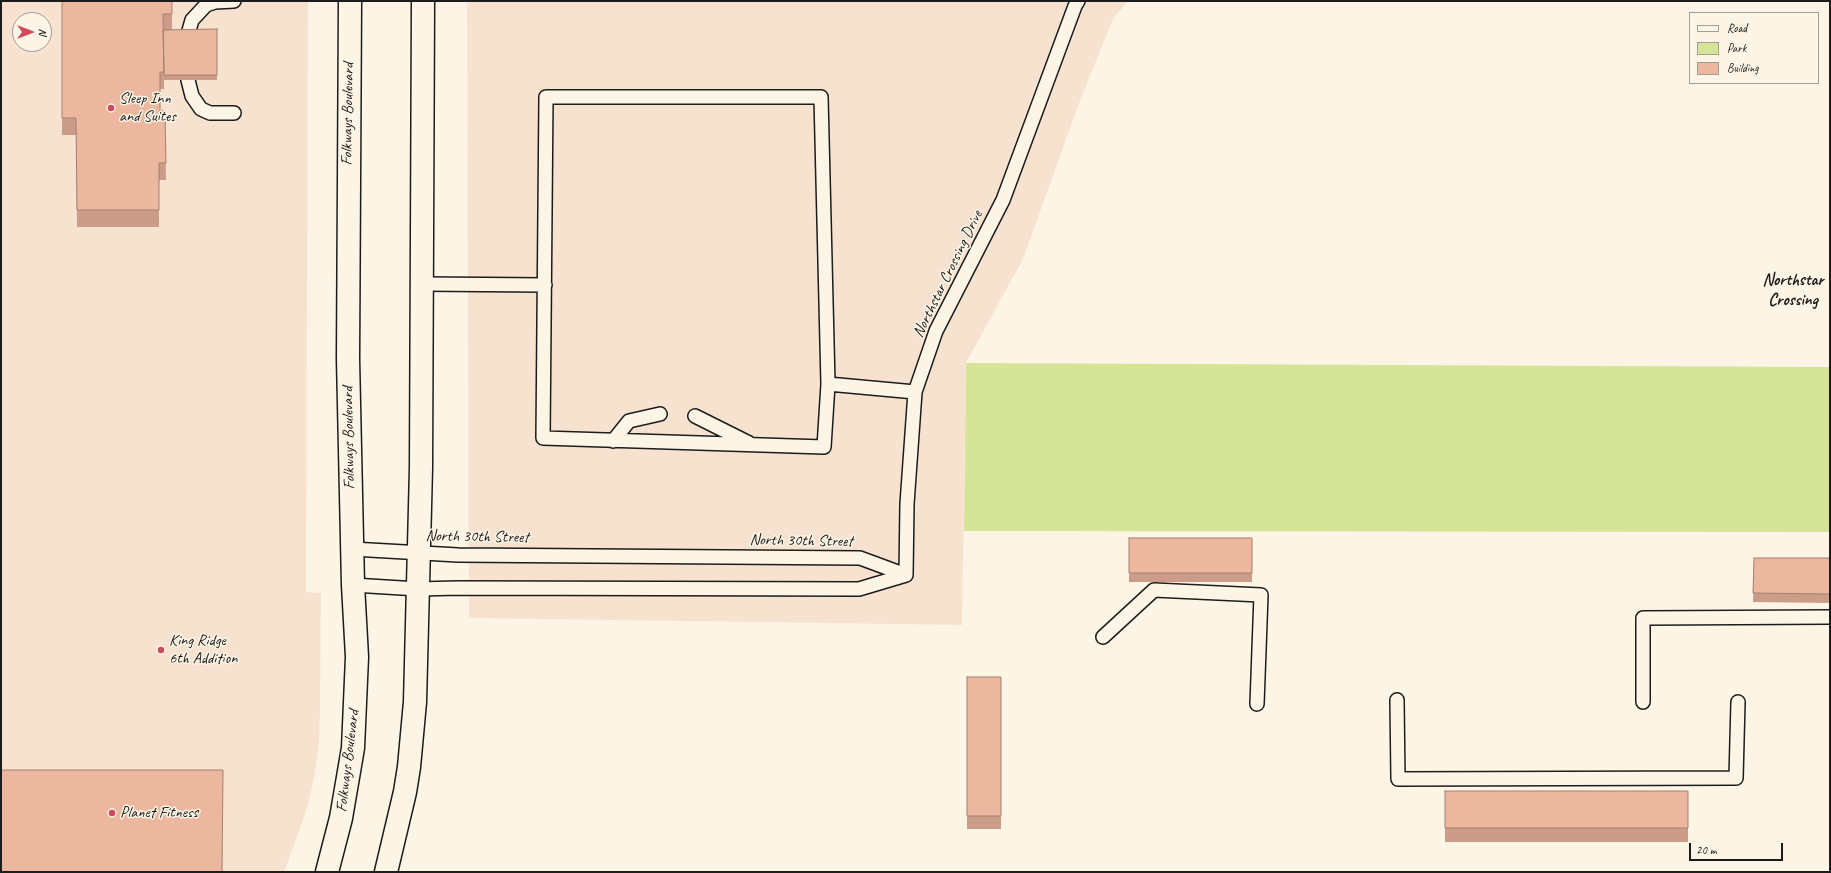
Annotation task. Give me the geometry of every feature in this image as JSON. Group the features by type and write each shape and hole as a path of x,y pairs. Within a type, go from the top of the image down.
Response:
{"street":[{"name":"Folkways Boulevard","path":"327,872 341,818 353,748 357,657 353,585 348,359 350,1"},
{"path":"386,872 400,817 409,767 415,702 420,553 423,1"}],"lane":[{"path":"188,34 192,20 206,5 215,2 234,1"},
{"name":"Northstar Crossing Drive","path":"906,575 907,504 915,392 936,331 1003,200 1074,6 1078,1"},
{"path":"188,80 192,96 201,109 210,113 234,113"},
{"path":"546,97 821,97 828,384 824,447 543,438 545,285 546,97"},
{"path":"422,284 545,285"},
{"path":"828,384 915,392"},
{"path":"613,440 629,421 660,414"},
{"path":"695,416 752,445"},
{"name":"North 30th Street","path":"352,549 458,555 860,558 906,575"},
{"path":"353,585 418,590 458,588 859,590 906,575"},
{"path":"1103,637 1154,590 1261,595 1257,704"},
{"path":"1643,702 1643,618 1830,617"},
{"path":"1397,700 1398,779 1736,778 1738,702"}],"shaded area":[{"path":"1,1 308,1 306,592 321,593 320,708 319,742 314,779 306,812 284,872 1,872"},
{"path":"467,1 1128,1 1113,19 1081,98 1023,259 966,363 962,625 469,618"}],"green space":[{"path":"966,363 1830,367 1830,532 964,531"}],"building":[{"name":"Sleep Inn and Suites","path":"62,1 172,1 172,14 163,14 164,72 160,72 160,111 165,111 166,163 159,163 159,210 77,210 76,118 62,118"},
{"path":"217,29 217,75 164,75 163,30"},
{"path":"1129,538 1252,538 1252,573 1129,573"},
{"path":"1754,558 1830,558 1830,594 1753,593"},
{"path":"967,677 1001,677 1001,816 967,816"},
{"name":"Planet Fitness","path":"1,770 223,770 222,872 1,872"},
{"path":"1445,791 1688,791 1688,828 1445,828"}],"place":[{"name":"Sleep Inn and Suites","path":"111,108"},
{"name":"King Ridge 6th Addition","path":"161,650"},
{"name":"Planet Fitness","path":"112,813"}],"district":[{"name":"Northstar Crossing","path":"1793,291"}]}
